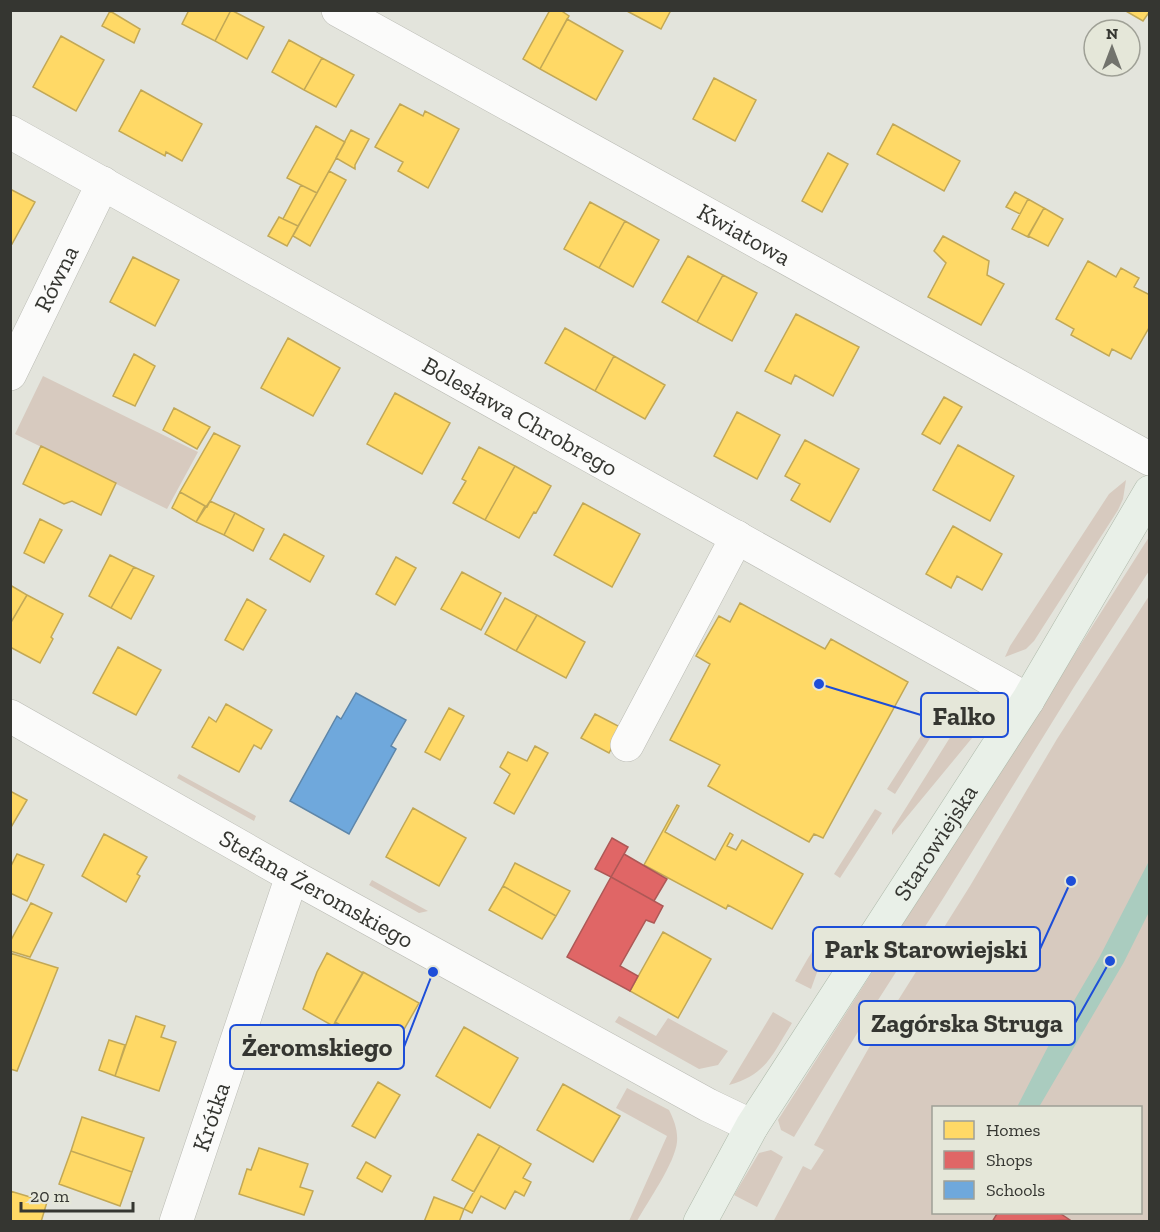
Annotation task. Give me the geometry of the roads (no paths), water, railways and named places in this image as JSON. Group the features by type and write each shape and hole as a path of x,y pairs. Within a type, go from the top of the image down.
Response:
{"main road":[{"name":"Starowiejska","path":"700,1221 752,1126 1028,700 1149,492"}],"street":[{"name":"Kwiatowa","path":"338,10 1149,459"},
{"name":"Bolesława Chrobrego","path":"10,132 1028,700"},
{"name":"Równa","path":"10,374 103,183"},
{"path":"627,745 736,537"},
{"name":"Stefana Żeromskiego","path":"10,716 292,876 688,1094 752,1126"},
{"name":"Krótka","path":"176,1221 292,876"}],"place":[{"name":"Falko","path":"819,684"},
{"name":"Park Starowiejski","path":"1071,881"},
{"name":"Zagórska Struga","path":"1110,961"},
{"name":"Żeromskiego","path":"433,972"}]}
